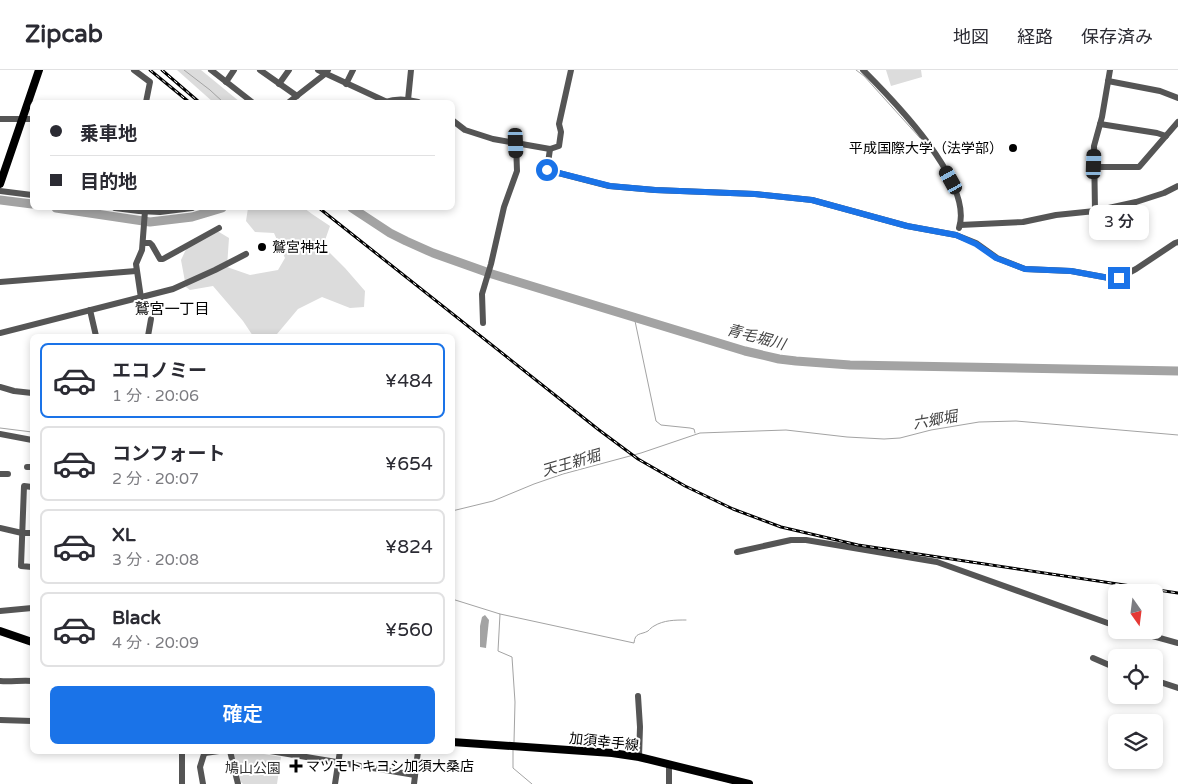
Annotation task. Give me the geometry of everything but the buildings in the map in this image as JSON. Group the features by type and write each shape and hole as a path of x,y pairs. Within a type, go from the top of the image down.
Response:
{"main road":[{"path":"0,184 39,70"},
{"path":"0,631 30,641"},
{"name":"加須幸手線","path":"455,742 639,757 749,784"}],"street":[{"path":"134,70 150,82 146,100"},
{"path":"211,70 249,100"},
{"path":"226,82 234,70"},
{"path":"260,70 297,96"},
{"path":"279,84 288,70"},
{"path":"318,70 327,72 346,84 382,100"},
{"path":"346,84 353,70"},
{"path":"393,100 408,100 411,70"},
{"path":"455,122 465,130 493,139 550,149 559,146 561,132 559,124 571,70"},
{"path":"862,70 919,130 937,155 951,180 956,194 961,218 956,235"},
{"path":"1095,211 1094,146 1110,70"},
{"path":"292,100 327,72"},
{"path":"1108,81 1160,91 1178,98"},
{"path":"0,119 30,119"},
{"path":"1094,167 1139,167 1178,122"},
{"path":"1100,124 1166,136"},
{"path":"483,323 482,297 504,207 517,171 516,143"},
{"path":"550,149 547,170 610,186 655,190 755,194 812,200 907,226 956,235 976,244 996,258 1025,269 1071,271 1119,278 1178,242"},
{"path":"960,225 1023,222 1056,215 1095,211 1145,199 1178,186"},
{"path":"0,191 30,195"},
{"path":"136,210 145,212 176,210"},
{"path":"141,298 136,264 142,250 145,212"},
{"path":"143,243 150,243 160,259 163,259 219,228"},
{"path":"0,333 158,294 198,278 246,254"},
{"path":"0,282 136,270"},
{"path":"90,310 96,334"},
{"path":"148,334 151,319"},
{"path":"0,386 14,391 30,392"},
{"path":"0,434 30,440"},
{"path":"0,474 8,474"},
{"path":"30,487 24,486 21,566 30,567"},
{"path":"0,528 30,533"},
{"path":"737,552 791,540 806,540 937,562 1108,623"},
{"path":"0,611 30,608"},
{"path":"1163,639 1178,643"},
{"path":"1093,658 1108,665"},
{"path":"0,681 30,682"},
{"path":"1163,683 1178,688"},
{"path":"638,696 639,757"},
{"path":"0,720 30,721"},
{"path":"182,754 182,784"},
{"path":"203,784 200,767 204,754"},
{"path":"231,754 238,784"},
{"path":"287,754 415,775"},
{"path":"335,784 340,754"},
{"path":"414,784 418,754"},
{"path":"668,764 669,784"}],"green space":[{"path":"177,70 201,70 238,100 211,100"},
{"path":"886,70 921,70 922,77 891,86"},
{"path":"248,210 307,210 330,226 323,246 365,291 364,307 350,308 322,297 298,309 277,334 252,334 213,286 190,290 186,287 181,260 189,243 214,229 229,238 227,267 250,275 278,270 285,258 274,233 255,232 246,221"},
{"name":"鳩山公園","path":"234,754 264,754 281,757 277,784 243,784"}],"shaded area":[{"path":"485,615 489,620 486,648 480,647 480,626 482,617"}],"waterway":[{"path":"184,70 221,100"},
{"path":"856,70 864,76 920,138"},
{"name":"青毛堀川","path":"0,200 30,204"},
{"name":"青毛堀川","path":"69,210 150,222 192,217 215,210"},
{"name":"青毛堀川","path":"355,210 406,241 433,253 492,274 745,351 779,359 850,365 1178,371"},
{"path":"636,317 635,321 656,421 661,425 694,429 695,433"},
{"name":"六郷堀","path":"455,510 493,501 563,474 641,453 700,433 786,430 884,439 900,438 931,430 979,422 1016,421 1178,435"},
{"name":"天王新堀","path":"0,428 30,432"},
{"path":"455,600 500,614 498,651 512,657 515,702 514,742"},
{"path":"500,614 634,643 637,635 648,631 658,624 686,620"},
{"path":"513,749 513,768 532,784"}],"railway":[{"path":"150,70 187,100"},
{"path":"162,70 197,100"},
{"path":"322,210 638,459 685,486 733,509 781,527 858,545 1178,593"}],"place":[{"name":"平成国際大学（法学部）","path":"1013,148"},
{"name":"鷲宮神社","path":"262,247"},
{"name":"マツモトキヨシ加須大桑店","path":"296,766"}],"district":[{"name":"鷲宮一丁目","path":"172,309"}],"route":[{"path":"547,170 610,186 655,190 755,194 812,200 907,226 956,235 976,244 996,258 1025,269 1071,271 1119,278"}]}
